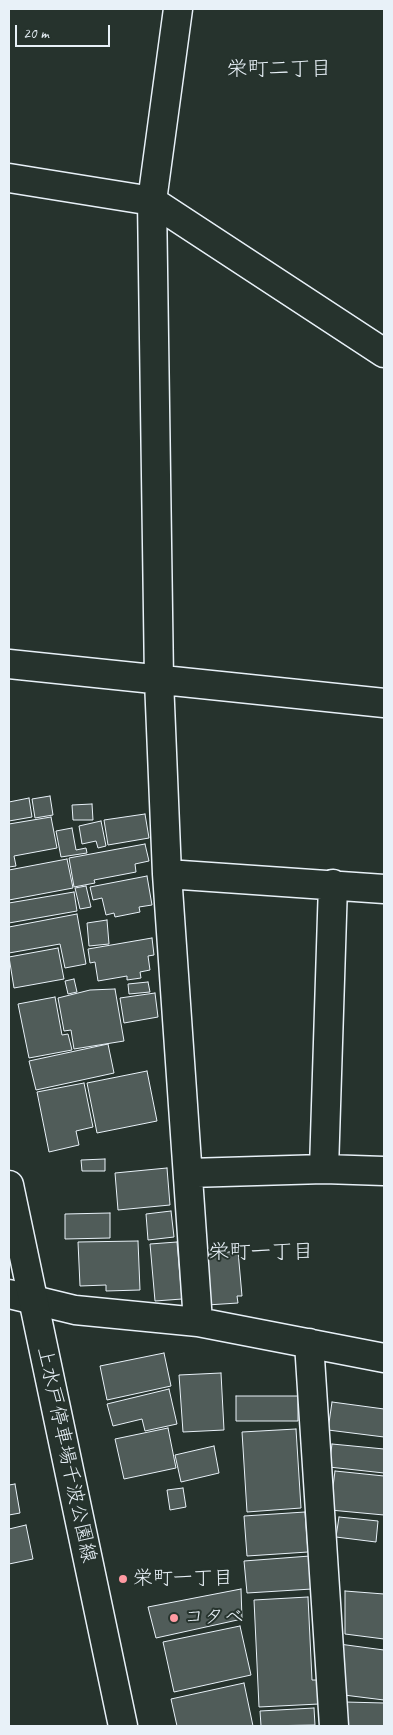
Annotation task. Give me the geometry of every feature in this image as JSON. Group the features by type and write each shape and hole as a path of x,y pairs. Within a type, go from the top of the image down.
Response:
{"street":[{"path":"178,9 152,201 159,680 167,874 198,1322"},
{"path":"9,178 152,201 384,353"},
{"path":"9,664 384,703"},
{"path":"167,874 384,889"},
{"path":"324,1169 333,884"},
{"path":"189,1173 324,1169 384,1171"},
{"name":"上水戸停車場千波公園線","path":"9,1185 21,1297 123,1726"},
{"path":"21,1297 75,1310 198,1322 384,1358"},
{"path":"309,1343 334,1726"}],"building":[{"path":"50,796 53,815 35,818 32,799"},
{"path":"29,798 32,817 9,821 9,802"},
{"path":"92,804 93,820 73,820 72,805"},
{"path":"145,814 149,838 108,845 104,820"},
{"path":"51,817 57,848 14,856 16,866 9,867 9,824"},
{"path":"101,821 106,846 98,848 96,841 82,844 79,826"},
{"path":"72,828 76,850 86,848 87,853 61,857 56,831"},
{"path":"145,844 149,861 135,864 136,872 94,880 95,883 74,887 69,858"},
{"path":"67,859 73,888 9,900 9,870"},
{"path":"147,876 152,905 139,907 140,912 115,917 114,913 106,915 102,898 93,900 90,887"},
{"path":"86,886 91,907 80,909 75,888"},
{"path":"74,892 77,911 9,923 9,903"},
{"path":"77,914 86,964 65,968 60,944 9,953 9,927"},
{"path":"107,920 109,944 89,946 87,923"},
{"path":"152,938 154,955 148,956 150,970 140,972 141,978 127,980 127,976 98,981 95,962 90,963 88,949"},
{"path":"58,948 64,979 14,988 9,957"},
{"path":"74,979 77,992 68,994 65,981"},
{"path":"148,982 150,992 129,994 128,984"},
{"path":"115,989 124,1041 74,1049 71,1030 64,1031 58,998 90,990"},
{"path":"155,993 158,1017 124,1023 120,998"},
{"path":"55,997 62,1035 68,1034 72,1050 29,1058 18,1004"},
{"path":"108,1044 114,1073 36,1090 29,1061"},
{"path":"147,1071 157,1121 97,1133 87,1083"},
{"path":"84,1083 93,1127 76,1131 79,1145 49,1152 37,1092"},
{"path":"105,1159 105,1171 82,1171 81,1160"},
{"path":"167,1168 170,1205 118,1210 115,1173"},
{"path":"171,1211 174,1237 148,1240 146,1214"},
{"path":"110,1213 110,1238 65,1239 65,1214"},
{"path":"138,1241 140,1290 106,1291 106,1285 80,1286 78,1242"},
{"path":"177,1242 182,1299 155,1301 150,1244"},
{"path":"238,1251 242,1296 237,1296 238,1303 207,1305 202,1255"},
{"path":"164,1353 171,1386 107,1400 100,1366"},
{"path":"221,1373 224,1430 183,1432 179,1375"},
{"path":"169,1389 177,1424 145,1431 142,1419 113,1426 107,1404"},
{"path":"236,1396 298,1396 298,1421 236,1421"},
{"path":"332,1402 384,1409 384,1437 328,1430"},
{"path":"168,1428 176,1468 124,1479 115,1439"},
{"path":"296,1429 301,1508 247,1512 242,1432"},
{"path":"332,1444 384,1449 384,1473 329,1467"},
{"path":"214,1446 219,1473 181,1482 175,1455"},
{"path":"335,1471 384,1476 384,1515 330,1510"},
{"path":"15,1484 20,1513 9,1515 9,1485"},
{"path":"183,1488 186,1507 170,1510 167,1490"},
{"path":"305,1512 308,1552 247,1556 244,1516"},
{"path":"339,1517 378,1521 376,1542 336,1537"},
{"path":"26,1525 33,1559 9,1564 9,1529"},
{"path":"310,1556 312,1589 247,1593 244,1561"},
{"path":"241,1589 242,1619 156,1638 148,1607"},
{"path":"345,1591 384,1594 384,1639 345,1634"},
{"path":"308,1597 312,1680 318,1680 319,1704 259,1707 254,1600"},
{"path":"240,1626 251,1675 174,1692 163,1642"},
{"path":"339,1644 384,1650 384,1700 344,1695"},
{"path":"244,1683 253,1726 177,1726 171,1699"},
{"path":"345,1702 384,1703 384,1726 345,1726"},
{"path":"314,1708 315,1725 261,1726 260,1711"}],"place":[{"name":"栄町一丁目","path":"123,1579"},
{"name":"コタベ","path":"174,1618"}],"district":[{"name":"栄町二丁目","path":"279,69"},
{"name":"栄町一丁目","path":"261,1252"}]}
